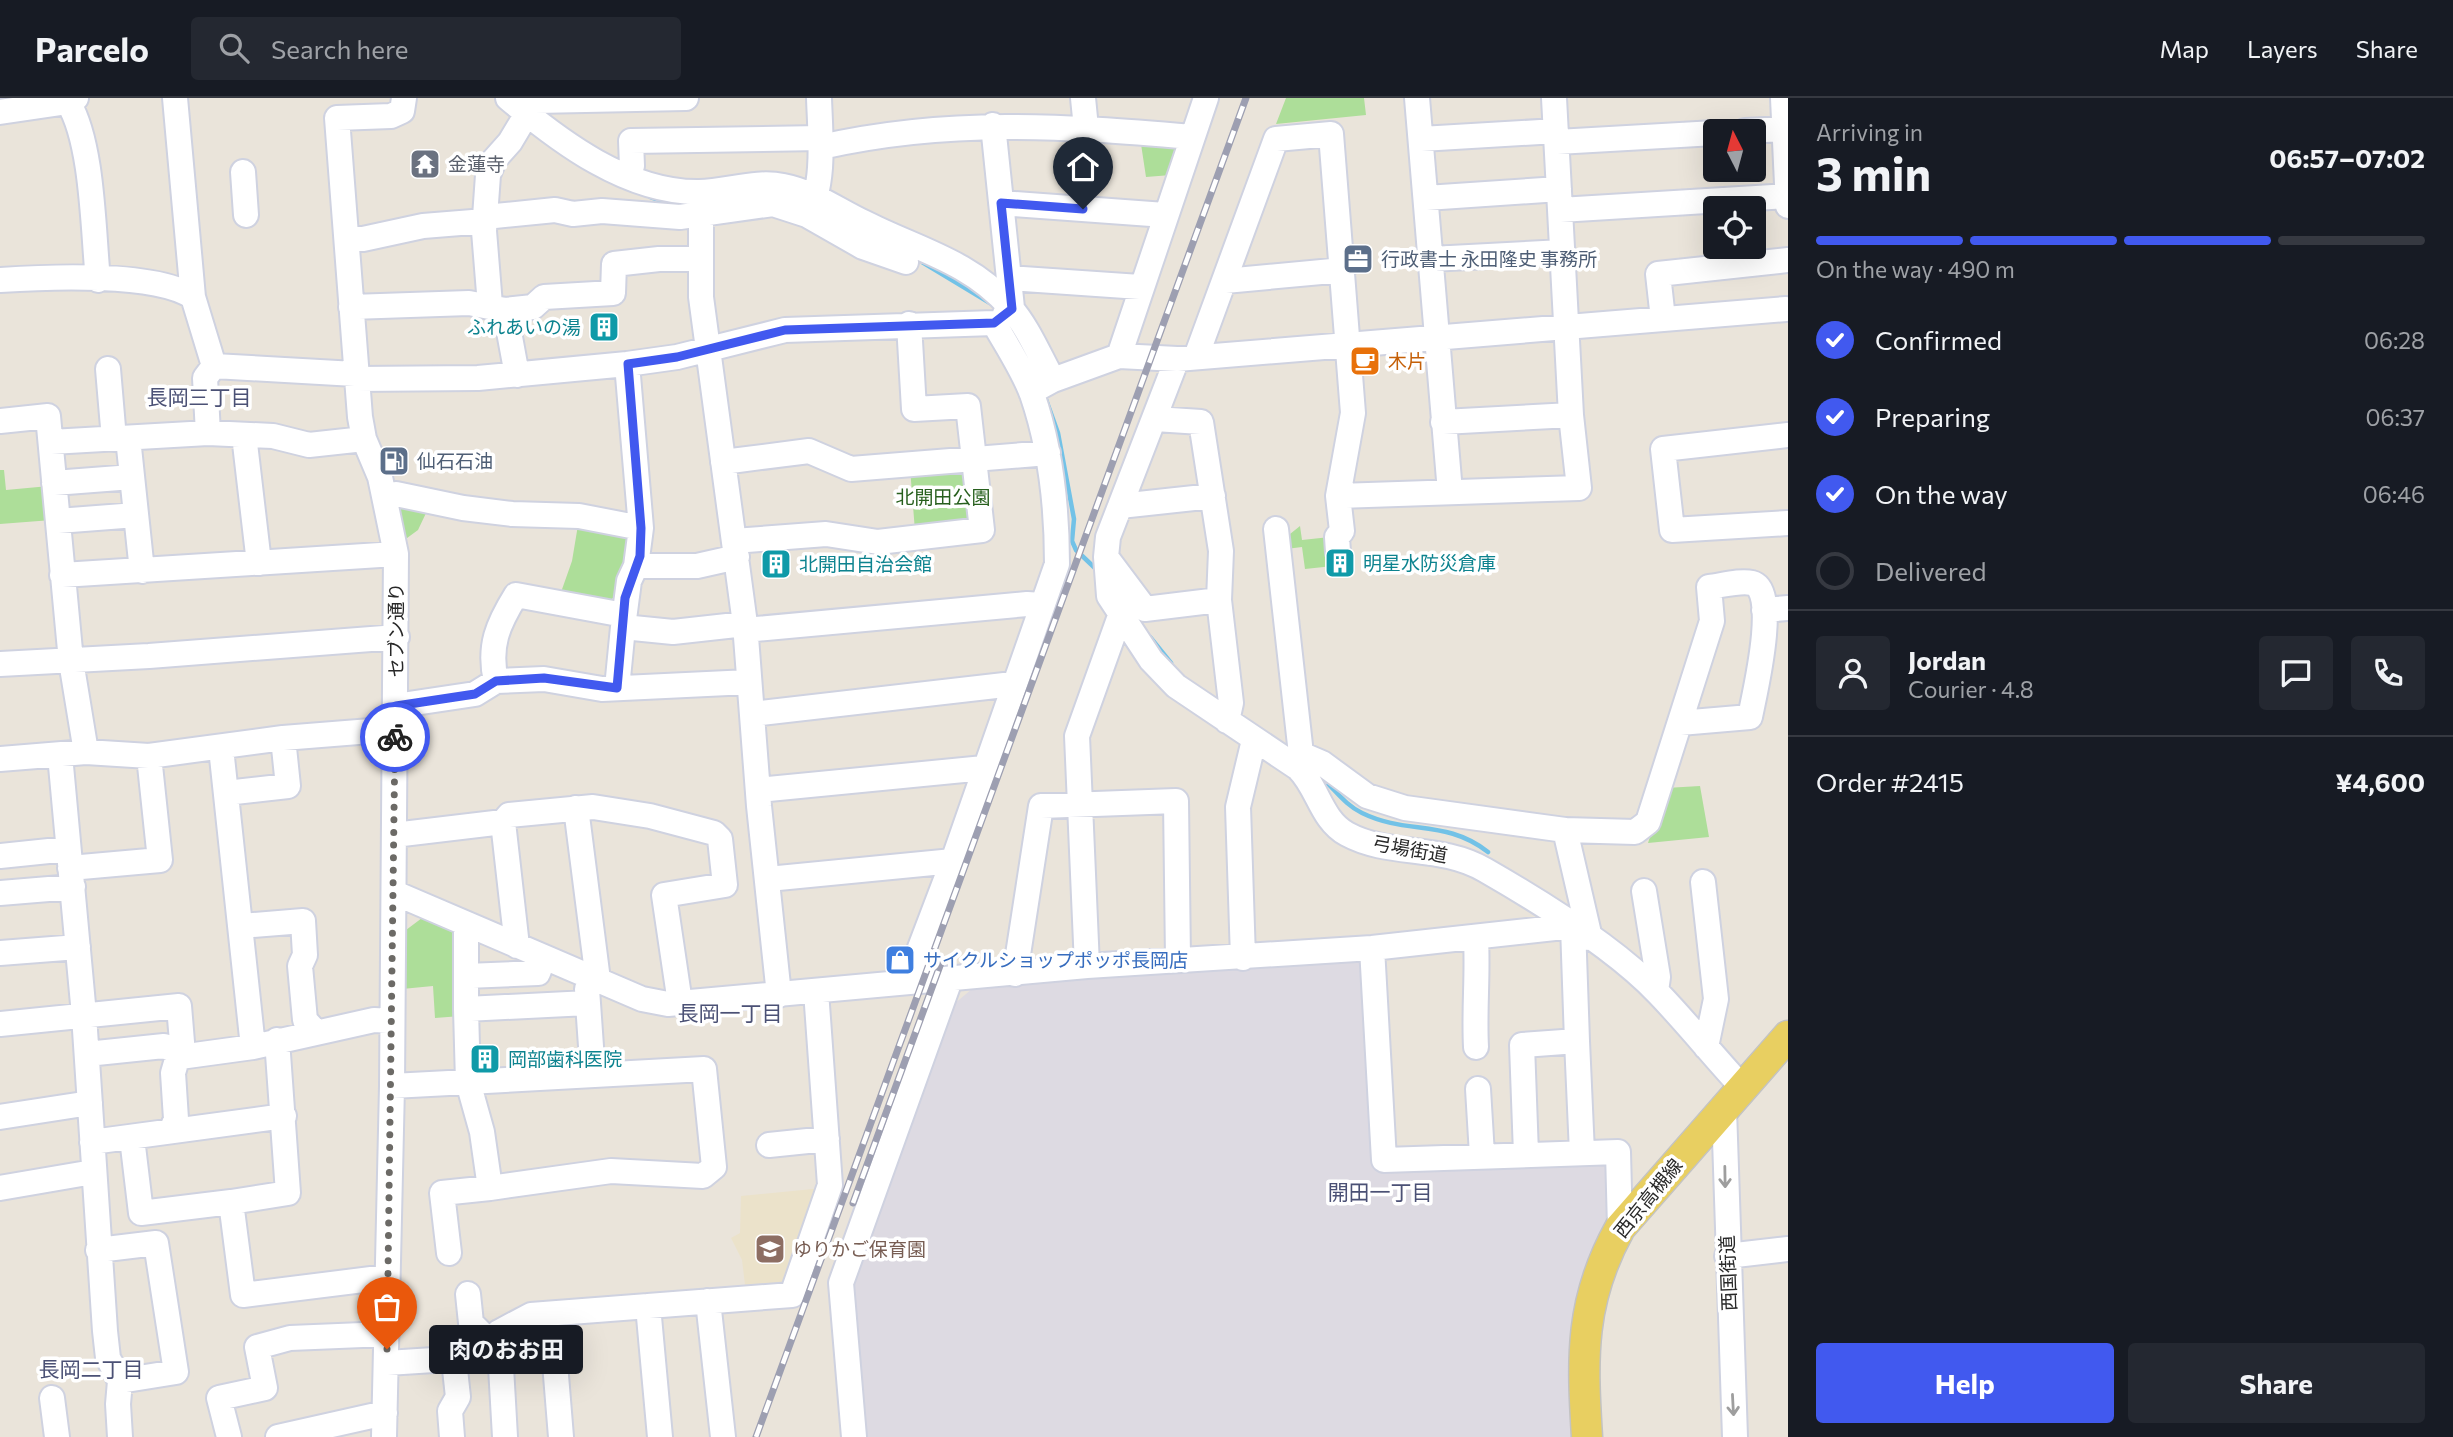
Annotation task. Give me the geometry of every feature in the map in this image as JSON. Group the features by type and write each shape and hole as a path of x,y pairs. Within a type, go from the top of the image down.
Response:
{"main road":[{"name":"西京高槻線","path":"1587,1437 1583,1370 1585,1325 1599,1270 1620,1228 1734,1098 1782,1056"}],"street":[{"path":"175,98 192,298 214,366"},
{"name":"セブン通り","path":"385,1425 395,893 396,554 384,496 364,439 355,376 337,118 391,116 402,111 404,98"},
{"path":"524,110 686,98"},
{"path":"811,206 821,142 819,98"},
{"path":"1083,98 1086,128"},
{"path":"1119,356 1140,287 1206,98"},
{"path":"1417,98 1450,492"},
{"path":"1338,496 1579,488 1571,415 1554,98"},
{"path":"1783,98 1788,206"},
{"path":"0,112 30,103 72,100 83,143 98,280"},
{"path":"524,110 563,141 654,188 701,203"},
{"path":"517,375 498,307 485,218 488,175 524,110"},
{"path":"628,175 632,166 631,141 821,142 880,134 993,125 1086,128 1192,137"},
{"path":"993,125 1009,278 1003,316"},
{"path":"1421,139 1703,133"},
{"path":"1219,600 1145,609 1106,572 1108,537 1154,419 1225,281 1276,139 1331,134 1353,414 1338,496 1342,531 1336,537 1338,552"},
{"path":"1766,138 1786,145"},
{"path":"243,172 246,215"},
{"path":"347,239 363,240 423,226 555,210 573,214 602,211 657,217 741,186 782,185 863,247 906,262"},
{"path":"1426,198 1787,196"},
{"path":"701,203 701,297 745,627 779,995"},
{"path":"1001,203 1165,215"},
{"path":"811,206 928,248 986,284 1042,386 1056,524 1056,564 953,861 907,982"},
{"path":"1431,259 1563,252"},
{"path":"351,307 533,307 544,297 614,293 614,264 659,259 700,259"},
{"path":"1663,319 1658,274 1788,260"},
{"path":"1225,281 1343,270"},
{"path":"1009,278 1140,287"},
{"path":"0,280 98,280 160,285 192,298"},
{"path":"1042,386 1119,356 1186,358 1787,311"},
{"path":"214,366 355,376 478,379 677,357 785,330 1003,316"},
{"path":"636,566 697,566 736,549 826,534 878,542 982,530 968,406 914,409 909,324"},
{"path":"617,688 629,581 636,566 641,528 628,364"},
{"path":"208,433 205,378 214,366"},
{"path":"108,369 121,438 132,477 142,571"},
{"path":"1443,422 1571,415"},
{"path":"0,421 48,416 71,661 86,752"},
{"path":"1154,419 1200,422 1221,551 1219,600 1229,712"},
{"path":"51,442 208,433 273,436 309,445 364,439"},
{"path":"244,435 259,563"},
{"path":"1788,435 1663,449 1672,530 1788,523"},
{"path":"723,462 809,451 851,469 1048,453"},
{"path":"54,483 132,477"},
{"path":"384,496 396,495 512,514 579,516 641,528"},
{"path":"1120,506 1213,496"},
{"path":"58,521 136,515"},
{"path":"1276,529 1299,761 1322,763 1367,796 1405,808 1565,830 1642,829 1648,822 1712,621 1709,587 1752,582 1776,609 1766,629 1750,717 1680,723"},
{"path":"62,575 396,554"},
{"name":"弓場街道","path":"1106,572 1109,596 1151,660 1176,686 1229,712 1254,740 1299,761 1329,820 1347,834 1372,843 1439,852 1461,858 1482,868 1582,932 1656,991 1706,1047 1734,1098"},
{"path":"496,681 492,645 498,623 516,595 673,632 1042,605"},
{"path":"1087,966 1077,736 1120,616"},
{"path":"0,664 397,637"},
{"path":"0,759 86,752 149,756 221,748 396,718 475,694 496,681 544,678 617,688 749,682"},
{"path":"752,714 1013,684"},
{"path":"226,793 289,786 283,738"},
{"path":"1243,958 1238,807 1254,740"},
{"path":"132,1138 141,1213 288,1193 284,1116 265,1044 241,926 221,748"},
{"path":"60,755 87,1054 98,1250 108,1358 120,1381 120,1437"},
{"path":"0,893 70,868 160,860 149,756"},
{"path":"758,790 984,768"},
{"path":"1015,974 1041,806 1176,801 1178,960"},
{"path":"394,835 503,822 509,815 593,807 650,816 714,833 720,839 725,885 664,895 680,1003"},
{"path":"576,808 592,977 588,1003 593,1075"},
{"path":"503,822 517,946"},
{"path":"1565,830 1582,932 1577,1041 1582,1153"},
{"path":"0,856 70,868"},
{"path":"768,879 953,861"},
{"path":"1703,881 1716,999 1706,1047"},
{"path":"1644,891 1658,977 1656,991"},
{"path":"395,893 466,926 642,999 680,1003 1087,966 1243,958 1582,932"},
{"path":"241,926 303,921 305,955 300,966 304,1020 315,1031"},
{"path":"466,926 468,1082 482,1132 490,1188"},
{"path":"1476,939 1479,984 1473,996 1476,1047"},
{"path":"0,953 78,947"},
{"path":"1372,948 1384,1160 1618,1152 1620,1228"},
{"path":"466,976 538,973 544,957"},
{"path":"854,1437 841,1283 950,979"},
{"path":"387,1363 465,1358 521,1318 792,1295 830,1185 816,991"},
{"path":"466,1009 588,1003"},
{"path":"0,1024 179,1006 182,1042 173,1073 176,1119 171,1131"},
{"path":"87,1054 164,1046 179,1055 265,1044 374,1020 392,1021"},
{"path":"1526,1154 1522,1045 1577,1041"},
{"path":"392,1086 704,1069 714,1167 703,1176 611,1171 442,1193 449,1253"},
{"path":"1478,1089 1482,1155"},
{"name":"西国街道","path":"1734,1098 1727,1256 1735,1437"},
{"path":"0,1117 90,1103"},
{"path":"92,1142 284,1116"},
{"path":"769,1145 827,1139"},
{"path":"0,1188 93,1172"},
{"path":"230,1202 243,1295 387,1277"},
{"path":"98,1250 156,1243 176,1372 120,1381"},
{"path":"1727,1256 1788,1249"},
{"path":"468,1294 471,1323 494,1336"},
{"path":"708,1301 723,1437"},
{"path":"648,1306 660,1437"},
{"path":"551,1314 561,1437"},
{"path":"229,1437 219,1398 265,1388 257,1348 290,1338 387,1334"},
{"path":"494,1336 505,1437"},
{"path":"452,1437 450,1411 458,1397 454,1360"},
{"path":"52,1398 57,1437"},
{"path":"278,1437 385,1425"}],"shaded area":[{"path":"1364,956 1381,1162 1617,1155 1613,1213 1585,1267 1574,1311 1569,1364 1574,1437 859,1437 851,1268 954,1004 972,989"},
{"name":"ゆりかご保育園","path":"823,1188 790,1287 746,1293 742,1260 731,1238 740,1233 741,1196"}],"green space":[{"path":"1286,98 1364,98 1366,115 1276,124"},
{"path":"1141,144 1177,146 1171,175 1146,177"},
{"name":"北開田公園","path":"965,463 975,519 915,531 910,468"},
{"path":"0,470 4,470 6,490 49,486 52,520 0,524"},
{"path":"400,507 427,511 418,530 403,541"},
{"path":"578,525 623,532 632,542 617,595 608,602 560,595 572,561"},
{"path":"1300,526 1302,540 1330,537 1333,566 1305,569 1302,547 1286,549 1285,538"},
{"path":"1700,786 1709,837 1648,843 1666,788"},
{"path":"422,918 461,932 461,1016 435,1018 433,986 402,989 402,933"}],"waterway":[{"path":"650,197 671,205"},
{"path":"922,262 990,303"},
{"path":"1044,394 1058,433 1074,519 1072,541 1076,550 1097,570"},
{"path":"1150,637 1171,663"},
{"path":"1317,774 1349,805 1362,813 1395,824 1457,835 1488,852"}],"railway":[{"path":"756,1437 1246,98"},
{"path":"853,1203 941,963"}],"way so far":[{"path":"387,1349 395,737"}],"place":[{"name":"金蓮寺","path":"425,164"},
{"name":"行政書士 永田隆史 事務所","path":"1358,259"},
{"name":"ふれあいの湯","path":"604,327"},
{"name":"木片","path":"1365,361"},
{"name":"仙石石油","path":"394,461"},
{"name":"明星水防災倉庫","path":"1340,563"},
{"name":"北開田自治会館","path":"776,564"},
{"name":"サイクルショップポッポ長岡店","path":"900,960"},
{"name":"岡部歯科医院","path":"485,1059"},
{"name":"ゆりかご保育園","path":"770,1249"},
{"name":"肉のおお田","path":"387,1349"}],"district":[{"name":"長岡三丁目","path":"199,398"},
{"name":"長岡一丁目","path":"730,1014"},
{"name":"開田一丁目","path":"1380,1193"},
{"name":"長岡二丁目","path":"91,1370"}],"route":[{"path":"395,737 396,706 475,694 496,681 544,678 602,689 617,688 625,598 640,556 641,528 628,364 677,357 785,330 994,323 1012,309 1001,203 1083,209"}]}
